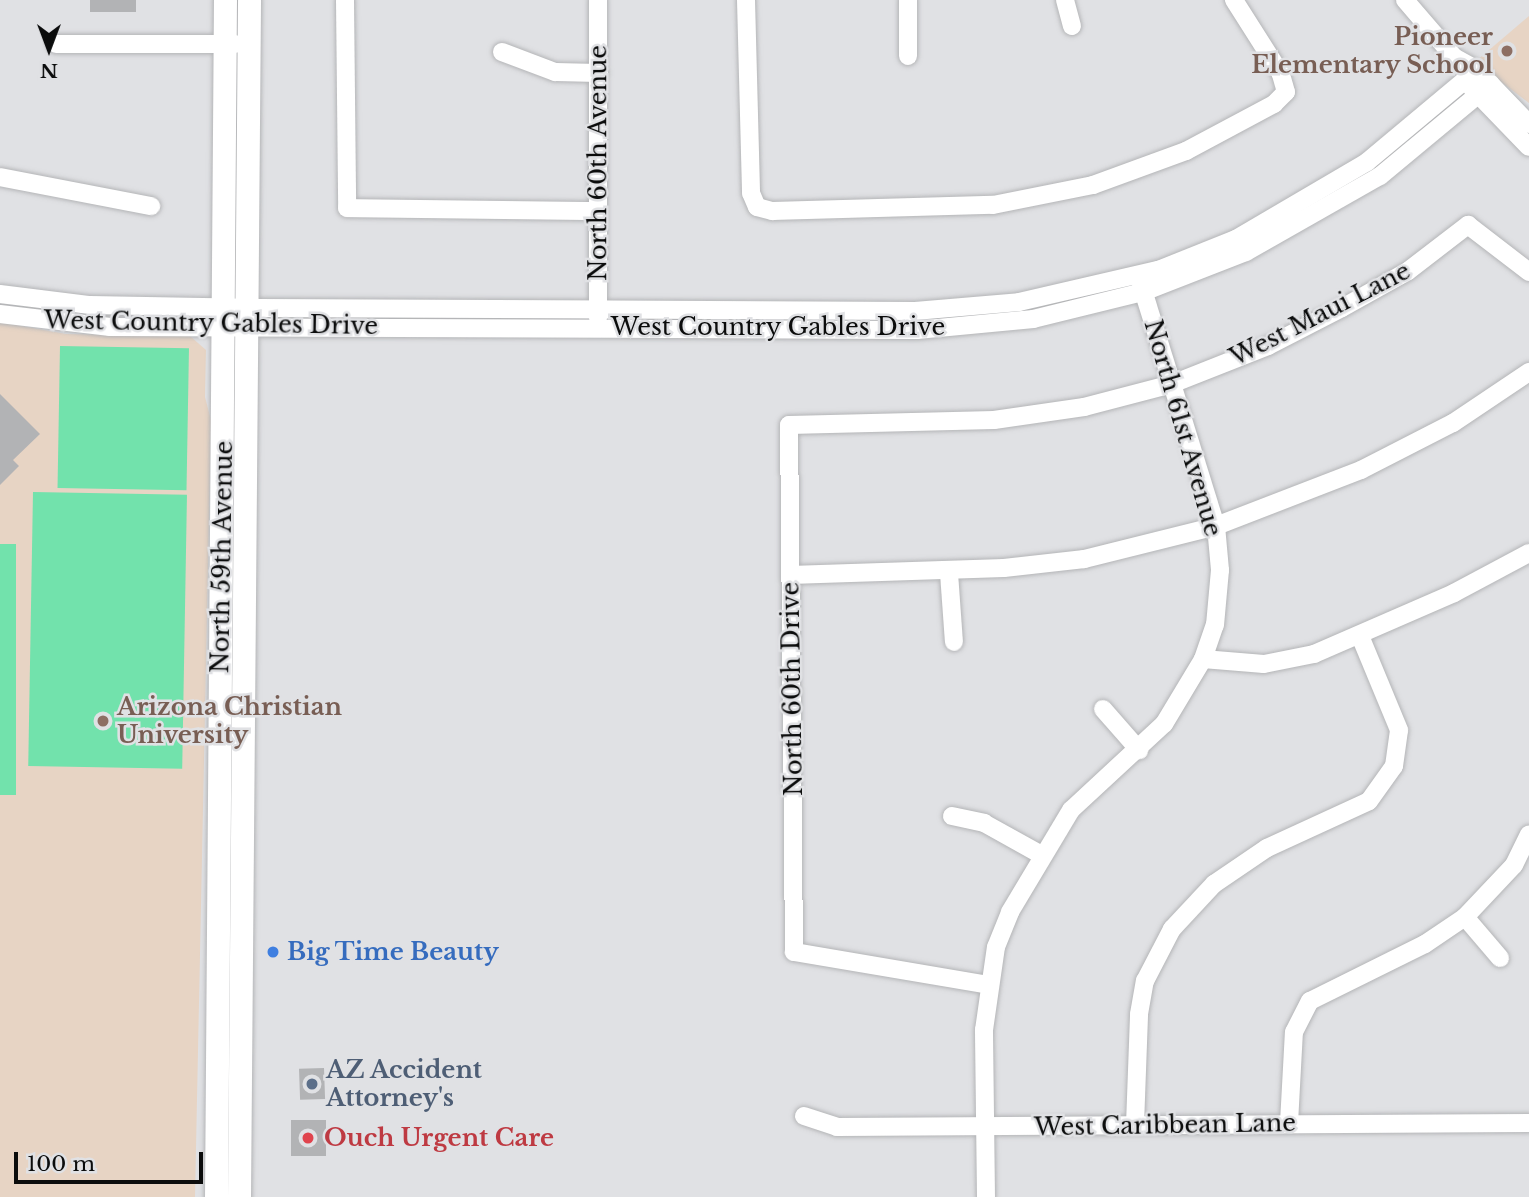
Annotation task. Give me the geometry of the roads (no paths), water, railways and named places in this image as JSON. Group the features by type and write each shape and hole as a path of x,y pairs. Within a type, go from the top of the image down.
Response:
{"main road":[{"name":"North 59th Avenue","path":"216,1197 215,989 225,0"},
{"name":"North 59th Avenue","path":"240,1197 249,0"},
{"path":"215,989 242,988"},
{"path":"215,1092 241,1092"}],"street":[{"path":"345,0 346,208 598,211"},
{"name":"North 60th Avenue","path":"597,318 599,0"},
{"path":"746,0 751,193 757,207 948,210 1051,195 1186,151 1274,104 1286,92 1281,74 1234,0"},
{"path":"908,0 908,56"},
{"path":"1065,0 1072,26"},
{"path":"1405,0 1471,75 1529,124"},
{"path":"56,44 249,44"},
{"path":"502,52 555,72 600,73"},
{"name":"West Country Gables Drive","path":"1141,284 1236,239 1308,200 1391,144 1471,75"},
{"path":"1485,89 1529,147"},
{"name":"West Country Gables Drive","path":"0,314 66,326 223,316 597,318 948,310 1141,284 1246,253 1318,214 1380,176 1485,89"},
{"path":"0,177 151,206"},
{"name":"West Maui Lane","path":"789,425 994,420 1084,407 1172,384 1268,346 1342,308 1408,271 1468,225 1529,272"},
{"name":"North 61st Avenue","path":"986,1197 989,985 1010,912 1040,854 1071,810 1139,750 1164,724 1203,659 1219,601 1216,526 1141,284"},
{"name":"West Country Gables Drive","path":"0,295 223,316"},
{"path":"790,575 949,573 1084,559 1216,526 1361,470 1453,423 1529,372"},
{"name":"North 60th Drive","path":"789,425 794,952 989,985"},
{"path":"1203,659 1241,665 1291,661 1360,636 1529,552"},
{"path":"949,573 954,642"},
{"path":"1135,1125 1139,1014 1145,981 1172,929 1214,884 1266,848 1369,801 1394,766 1399,730 1360,636"},
{"path":"1104,709 1139,750"},
{"path":"952,816 984,823 1040,854"},
{"path":"1289,1123 1294,1032 1310,1001 1425,944 1465,917 1514,865 1529,834"},
{"path":"1465,917 1500,958"},
{"name":"West Caribbean Lane","path":"804,1116 837,1127 1529,1123"}],"place":[{"name":"Pioneer Elementary School","path":"1507,51"},
{"name":"Arizona Christian University","path":"103,721"},
{"name":"Big Time Beauty","path":"273,952"},
{"name":"AZ Accident Attorney's","path":"312,1084"},
{"name":"Ouch Urgent Care","path":"308,1138"}]}
